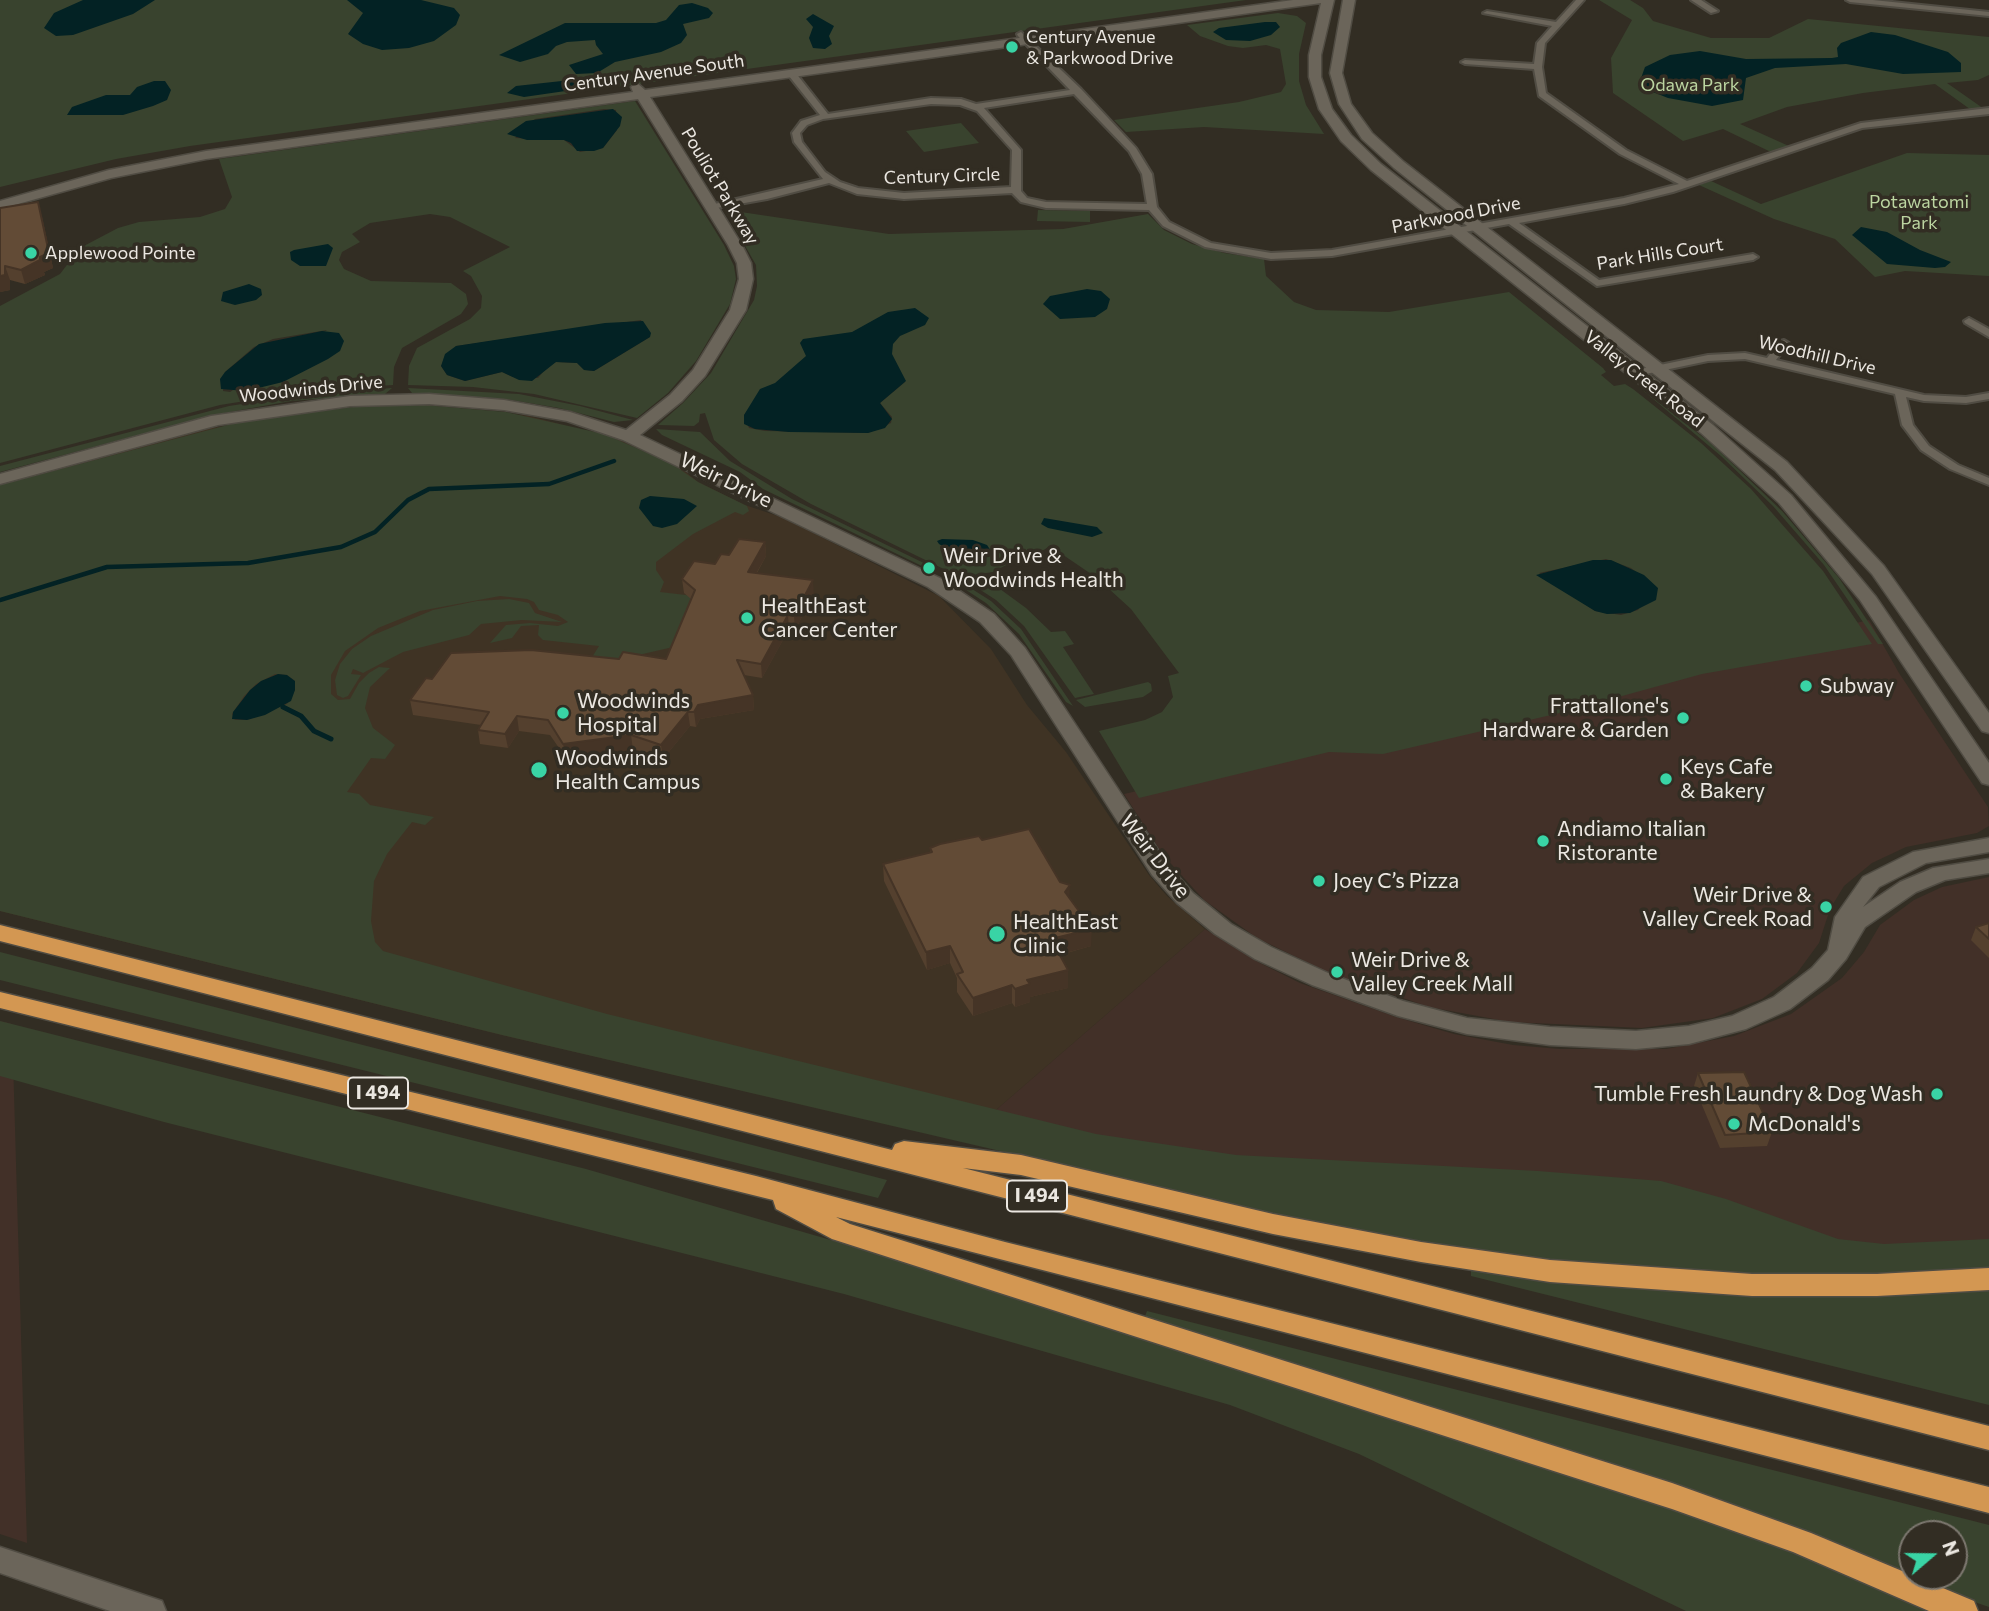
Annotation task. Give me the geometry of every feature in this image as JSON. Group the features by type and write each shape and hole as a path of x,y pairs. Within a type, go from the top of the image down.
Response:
{"highway":[{"name":"I 494","path":"0,933 1989,1437"},
{"name":"I 494","path":"0,999 756,1186 1018,1256 1989,1500"},
{"path":"820,1141 1021,1165 1273,1224 1397,1248 1529,1269 1752,1285 1877,1285 1989,1279"},
{"path":"756,1186 841,1232 1591,1468 1801,1542 1963,1611"}],"main road":[{"name":"Century Avenue South","path":"0,194 88,169 172,151 640,91 1263,4 1318,0"},
{"name":"Valley Creek Road","path":"1328,0 1315,55 1315,76 1321,100 1334,123 1365,158 1734,452 1808,524 1867,597 1989,778"},
{"name":"Valley Creek Road","path":"1349,0 1336,65 1340,91 1349,112 1367,136 1388,157 1659,368 1781,467 1850,537 1878,570 1989,727"},
{"path":"1263,4 1305,13 1322,25"},
{"name":"Century Avenue South","path":"0,205 82,180 178,159 640,91 792,74 1025,38"},
{"name":"Pouliot Parkway","path":"629,436 695,378 742,300 746,285 744,263 640,91"},
{"name":"Woodwinds Drive","path":"0,479 217,420 350,401 414,399 490,404 558,415 629,436"},
{"name":"Weir Drive","path":"629,436 927,579 981,612 1018,652 1137,838 1169,881 1223,929 1298,971 1398,1007 1467,1026 1559,1037 1659,1039 1730,1026 1782,1003 1819,974 1838,953 1844,938 1846,917 1852,906 1864,889 1882,875 1928,855 1989,845"},
{"name":"Weir Drive","path":"1844,938 1857,922 1908,887 1941,873 1989,866"},
{"path":"0,1560 151,1611"}],"street":[{"path":"1580,0 1541,44 1538,67 1540,88 1547,99 1623,152 1686,184"},
{"path":"1695,0 1714,11"},
{"path":"1850,0 1989,14"},
{"path":"1487,13 1556,24"},
{"path":"1025,38 1137,155 1147,174 1152,206"},
{"path":"1465,62 1538,67"},
{"path":"792,74 825,116"},
{"path":"830,180 817,169 796,137 804,123 825,116 939,100 976,107 1078,91"},
{"name":"Century Circle","path":"976,107 1018,152 1016,190 1024,200 1042,204 1152,206"},
{"name":"Parkwood Drive","path":"1152,206 1166,224 1191,238 1222,248 1260,255 1325,254 1509,219 1624,201 1686,184 1861,126 1942,119 1989,111"},
{"path":"710,205 767,197 830,180"},
{"name":"Century Circle","path":"830,180 851,189 888,195 1016,190"},
{"name":"Park Hills Court","path":"1509,219 1597,283 1754,257"},
{"path":"1969,321 1989,334"},
{"path":"1771,360 1784,342"},
{"name":"Woodhill Drive","path":"1636,373 1723,356 1771,360 1900,393 1947,400 1989,397"},
{"path":"1900,393 1908,425 1925,448 1954,467 1989,482"}],"shaded area":[{"name":"Woodwinds Health Campus","path":"424,405 529,416 620,440 681,468 698,482 745,505 781,517 939,596 991,649 1027,705 1066,752 1149,875 1167,896 1205,929 960,1141 502,1035 0,911 0,485 211,428 371,406"},
{"path":"1869,620 1899,673 1988,807 1989,826 1977,833 1906,847 1872,863 1844,886 1830,909 1819,943 1797,973 1762,999 1713,1018 1642,1028 1510,1022 1429,1007 1325,971 1257,938 1204,900 1163,855 1124,794"},
{"path":"1989,877 1989,1269 1373,1234 1232,1205 960,1141 1205,929 1256,961 1300,983 1454,1034 1513,1045 1560,1049 1666,1049 1734,1036 1791,1014 1842,978 1864,952 1880,925 1914,900 1942,887"},
{"path":"0,1021 12,1024 27,1543 0,1534"}],"green space":[{"path":"0,0 1246,0 190,146 116,159 0,187"},
{"name":"Odawa Park","path":"1599,0 1630,0 1643,8 1653,21 1711,38 1769,38 1808,19 1989,37 1989,75 1978,80 1947,83 1987,111 1974,112 1935,84 1863,93 1787,107 1740,124 1791,147 1773,153 1723,129 1683,141 1613,93 1611,58 1632,20"},
{"path":"1278,13 1297,16 1306,23 1299,54 1299,81 1306,105 1324,134 1204,127 1126,132 1114,120 1239,102 1281,92 1286,84 1280,49 1266,45 1243,48 1228,46 1200,36 1187,25"},
{"path":"635,101 724,245 734,266 736,279 730,304 696,361 668,393 637,418 534,394 473,387 408,385 409,366 417,348 470,319 481,308 482,296 471,276 463,271 510,247 450,217 430,214 370,223 352,234 360,242 342,252 339,260 344,269 371,281 451,283 466,294 468,304 461,314 402,348 394,367 393,385 308,391 220,405 0,463 0,306 60,274 80,248 118,228 139,222 200,217 225,209 232,197 219,159","holes":["604,109 616,110 617,130 603,148 580,152 564,140 515,138 535,119","641,320 650,337 594,371 585,370 577,363 556,362 548,366 538,378 513,377 502,372 465,381 447,375 441,366 456,346","327,330 230,392 223,391 225,372 254,347 273,339"]},
{"path":"961,123 979,143 924,152 906,131"},
{"name":"Potawatomi Park","path":"1907,153 1989,155 1989,276 1905,271 1875,277 1835,239 1774,219 1699,185 1711,181 1761,204"},
{"path":"1038,210 1090,211 1090,222 1037,221"},
{"path":"725,211 736,224 742,224 734,211 889,234 1063,229 1148,214 1164,230 1192,244 1224,253 1264,259 1266,276 1294,302 1316,310 1389,312 1509,292 1603,368 1606,372 1601,375 1614,386 1625,384 1633,389 1701,443 1751,489 1823,571 1872,644 1702,674 1564,712 1383,754 1329,752 1139,798 1099,731 1145,720 1162,712 1173,697 1168,676 1179,673 1131,609 1097,578 1050,546 1042,551 1036,549 993,572 960,577 811,504 742,464 714,440 705,413 700,414 699,422 694,426 658,425 711,373 754,300 757,286 756,265","holes":["905,382 880,403 892,417 891,423 868,433 765,431 749,428 744,415 754,404","1606,559 1631,568 1657,588 1638,610 1621,615 1595,611 1539,573"]},
{"path":"1639,387 1713,445 1782,511 1839,578 1883,644 1878,644 1824,565 1773,506 1721,456"},
{"path":"392,388 385,394 291,401 213,415 0,472 0,466 229,406 308,394"},
{"path":"408,388 519,394 633,420 614,422 559,408 506,399 412,393"},
{"path":"424,405 506,412 604,434 671,463 698,482 747,506 749,511 743,515 735,512 693,534 656,562 656,570 664,582 660,592 686,595 694,599 682,645 586,667 599,646 543,640 538,635 539,625 521,626 512,638 490,643 506,625 530,623 558,626 568,622 558,615 539,610 534,602 527,599 500,596 420,611 378,628 345,651 331,675 331,694 338,700 350,699 359,683 369,673 379,667 390,668 370,687 365,708 373,728 395,745 385,759 371,758 347,792 359,794 370,805 434,817 425,825 412,822 387,854 374,881 371,921 375,942 383,951 607,1014 1096,1134 1236,1155 1538,1171 1661,1181 1726,1199 1838,1239 1884,1244 1989,1239 1989,1269 1891,1275 1720,1275 1471,1254 1232,1205 502,1035 0,911 0,485 243,421 353,407","holes":["275,674 287,675 295,681 295,690 287,704 247,720 235,720 232,714 256,684"]},
{"path":"656,429 700,432 730,461 792,499 930,566 926,568 763,489 740,472 662,435"},
{"path":"985,578 1026,608 1051,632 1065,631 1074,644 1063,647 1094,694 1075,698 1024,626 996,600 965,580"},
{"path":"961,582 991,601 1021,629 1073,706 1066,702 1019,634 986,603 957,584"},
{"path":"509,599 529,603 535,613 562,622 522,620 481,624 469,635 403,652 363,673 353,669 351,674 361,675 348,696 343,698 337,695 335,680 340,664 352,649 371,636 433,610 477,601"},
{"path":"1148,682 1152,691 1143,697 1085,707 1076,700"},
{"path":"0,952 887,1180 878,1198 0,980"},
{"path":"0,1021 586,1169 848,1245 1752,1532 1933,1611 1686,1611 1359,1454 1230,1405 844,1294 164,1122 0,1076"},
{"path":"1471,1267 1989,1288 1989,1405 1471,1276"},
{"path":"1147,1311 1989,1525 1989,1607 1939,1590 1968,1590 1968,1520 1898,1520 1898,1576 1144,1319"}],"water":[{"path":"83,0 155,0 133,14 73,35 56,36 44,28 54,13"},
{"path":"347,0 421,0 454,8 460,15 456,25 434,41 409,48 382,50 363,44 348,34 363,13"},
{"path":"692,3 708,8 713,13 709,18 683,24 687,35 681,43 661,52 615,62 597,73 576,74 569,65 603,54 595,40 567,42 556,46 548,54 520,62 499,55 565,23 656,23 666,20 679,5"},
{"path":"813,14 834,26 829,36 832,44 825,49 813,48 809,38 813,27 806,19"},
{"path":"1276,22 1280,27 1271,35 1250,41 1226,40 1213,32 1219,28"},
{"path":"1871,32 1895,35 1948,52 1961,63 1961,72 1903,74 1846,64 1775,68 1746,78 1743,100 1712,106 1668,98 1653,92 1640,81 1645,67 1670,55 1700,51 1746,59 1832,58 1838,57 1837,48 1841,43"},
{"path":"571,80 599,83 593,87 524,97 507,93 516,86"},
{"path":"154,81 165,81 171,90 167,100 123,115 67,115 72,107 106,95 130,95 137,87"},
{"path":"613,109 622,117 620,126 603,148 594,151 577,151 571,143 564,140 527,140 507,134 526,121"},
{"path":"1861,227 1887,232 1920,250 1951,262 1945,267 1935,268 1887,264 1852,235"},
{"path":"328,244 333,248 326,266 300,266 291,260 290,252 294,250"},
{"path":"249,284 261,289 262,295 256,300 235,305 221,301 223,292"},
{"path":"1087,289 1101,291 1110,299 1107,309 1095,317 1060,319 1043,304 1050,296"},
{"path":"915,308 929,318 925,325 900,336 893,344 892,354 906,381 880,403 892,419 885,428 868,433 789,432 755,429 744,424 744,415 760,389 775,383 806,356 800,343 803,339 852,332 888,312"},
{"path":"643,321 651,333 650,337 594,371 584,370 577,363 556,362 532,381 519,380 502,372 465,381 447,375 441,366 445,354 456,346 605,323"},
{"path":"322,331 339,333 344,341 340,351 328,359 283,382 246,391 221,389 220,379 225,372 259,344"},
{"path":"650,496 684,499 697,506 677,524 662,528 653,526 639,508 641,500"},
{"path":"1044,518 1097,527 1103,533 1092,537 1048,528 1041,524"},
{"path":"973,540 987,545 991,551 976,559 965,559 939,544 937,541"},
{"path":"1593,560 1611,560 1644,575 1658,588 1656,600 1630,613 1607,614 1595,611 1536,575"},
{"path":"278,674 287,675 295,681 291,701 265,715 247,720 232,719 233,712 250,690 261,681"}],"building":[{"name":"Applewood Pointe","path":"38,202 49,253 21,270 5,266 5,275 0,276 0,208"},
{"path":"739,539 765,542 748,572 813,580 794,616 788,615 761,664 737,660 753,695 698,705 694,712 688,712 661,745 631,735 563,744 548,720 517,716 505,734 478,730 489,712 410,700 426,678 432,679 451,653 531,650 619,659 623,652 666,659 695,590 682,579 694,561 715,564 721,554 729,555"},
{"name":"HealthEast Clinic","path":"1029,829 1060,882 1070,885 1065,892 1092,929 1051,939 1068,970 1027,980 1030,984 1015,989 1012,985 973,998 957,974 963,972 950,946 926,952 883,864 932,852 930,848 940,844 979,836 982,840"},
{"path":"1989,923 1989,939 1976,927"},
{"name":"McDonald's","path":"1744,1072 1772,1132 1725,1135 1698,1073"}],"waterway":[{"path":"0,600 107,567 248,563 341,547 375,532 408,500 429,489 549,484 614,461"},
{"path":"283,707 301,716 314,731 331,739"}],"place":[{"name":"Century Avenue & Parkwood Drive","path":"1012,47"},
{"name":"Applewood Pointe","path":"31,253"},
{"name":"Weir Drive & Woodwinds Health","path":"929,568"},
{"name":"HealthEast Cancer Center","path":"747,618"},
{"name":"Subway","path":"1806,686"},
{"name":"Woodwinds Hospital","path":"563,713"},
{"name":"Frattallone's Hardware & Garden","path":"1683,718"},
{"name":"Woodwinds Health Campus","path":"539,770"},
{"name":"Keys Cafe & Bakery","path":"1666,779"},
{"name":"Andiamo Italian Ristorante","path":"1543,841"},
{"name":"Joey C’s Pizza","path":"1319,881"},
{"name":"Weir Drive & Valley Creek Road","path":"1826,907"},
{"name":"HealthEast Clinic","path":"997,934"},
{"name":"Weir Drive & Valley Creek Mall","path":"1337,972"},
{"name":"Tumble Fresh Laundry & Dog Wash","path":"1937,1094"},
{"name":"McDonald's","path":"1734,1124"}]}
